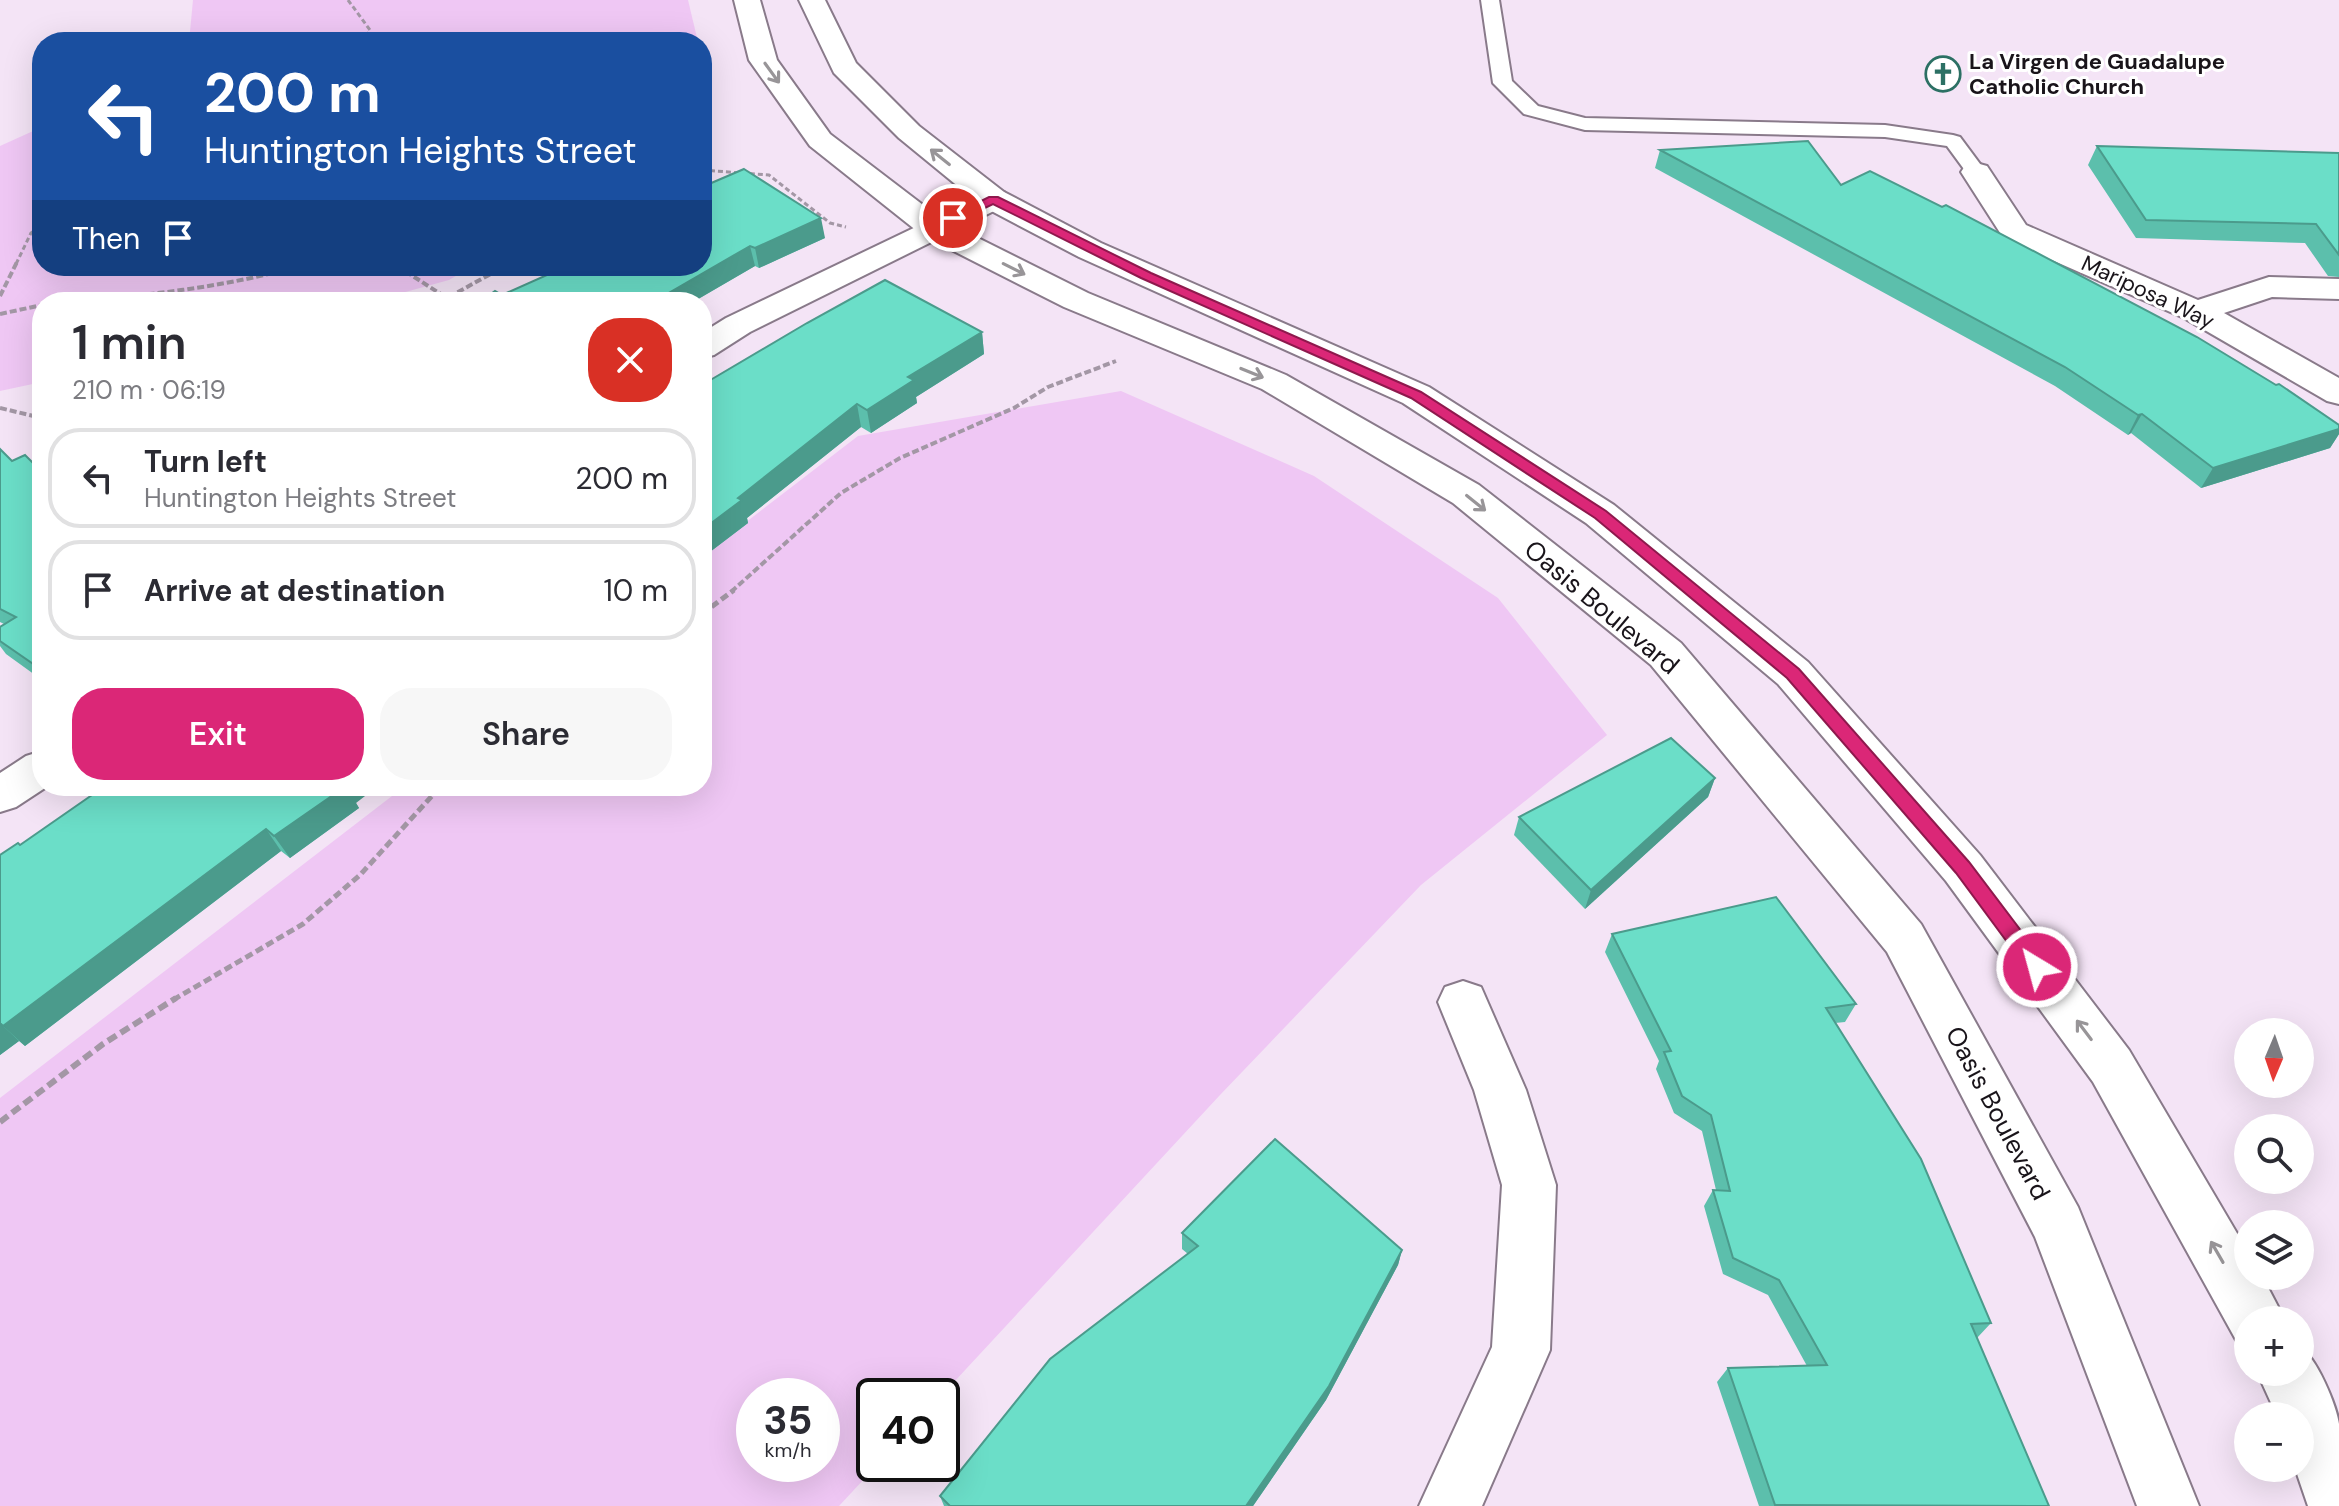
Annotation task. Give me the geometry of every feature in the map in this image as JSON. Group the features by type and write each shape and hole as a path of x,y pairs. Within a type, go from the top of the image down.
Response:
{"street":[{"name":"Oasis Boulevard","path":"747,0 763,60 820,140 917,236 1287,389 1466,494 1666,654 1904,938 2058,1226 2168,1506"},
{"path":"812,0 844,67 909,132 993,199 1146,275 1416,395 1600,514 1793,673 1963,868 2111,1066 2248,1306"},
{"name":"Mariposa Way","path":"1976,172 2015,232 2196,311 2339,393"},
{"path":"712,342 738,325 993,199"},
{"path":"2196,311 2269,287 2339,289"},
{"path":"0,795 32,774"},
{"path":"1450,1506 1521,1350 1529,1185 1500,1090 1463,1002"},
{"path":"2294,1386 2339,1506"}],"lane":[{"path":"1490,0 1503,83 1531,110 1585,124 1885,131 1953,141 1976,172"}],"path":[{"path":"348,0 369,32"},
{"path":"712,171 769,175 830,223 917,236"},
{"path":"0,296 32,232"},
{"path":"182,292 265,276"},
{"path":"413,276 438,292"},
{"path":"458,292 487,276"},
{"path":"0,314 32,307"},
{"path":"712,606 742,584 790,536 853,486 900,458 1014,408 1048,387 1117,361"},
{"path":"0,408 32,416"},
{"path":"0,1122 103,1044 225,967 303,924 360,875 432,796"}],"shaded area":[{"path":"193,0 688,0 696,32 190,32"},
{"path":"32,132 32,276 456,276 405,292 32,292 32,384 0,391 0,146"},
{"path":"1121,391 1314,476 1498,598 1607,735 1421,885 1220,1095 958,1378 856,1378 856,1482 861,1482 839,1506 0,1506 0,1098 392,796 712,796 712,548 858,436"}],"building":[{"path":"1808,141 1841,185 1870,171 1942,207 1946,205 2197,337 2279,384 2339,425 2339,429 2213,468 2142,414 2138,415 2065,367 1660,150"},
{"path":"2097,146 2339,153 2339,255 2316,224 2146,220"},
{"path":"744,169 821,218 755,248 750,246 712,268 712,183"},
{"path":"545,276 698,276 670,292 509,292"},
{"path":"885,280 982,332 908,377 914,380 867,410 857,404 738,498 742,500 712,522 712,379"},
{"path":"0,449 12,461 25,455 32,462 32,663 0,641 0,627 16,617 0,609"},
{"path":"1671,738 1715,778 1591,890 1519,817"},
{"path":"91,796 332,796 274,836 266,829 3,1026 0,1023 0,855 18,843 20,845"},
{"path":"1776,897 1856,1004 1826,1008 1921,1159 1991,1323 1971,1324 2049,1506 1775,1505 1728,1368 1827,1365 1779,1280 1733,1258 1713,1190 1730,1191 1711,1115 1682,1096 1664,1052 1671,1051 1612,934"},
{"path":"1275,1139 1402,1250 1329,1386 1246,1506 950,1506 940,1496 951,1482 960,1482 960,1471 1050,1359 1198,1246 1182,1233"}],"place":[{"name":"La Virgen de Guadalupe Catholic Church","path":"1943,74"}],"route":[{"path":"953,218 993,199 1090,250 1416,395 1600,514 1793,673 1963,868 2037,967"}]}
